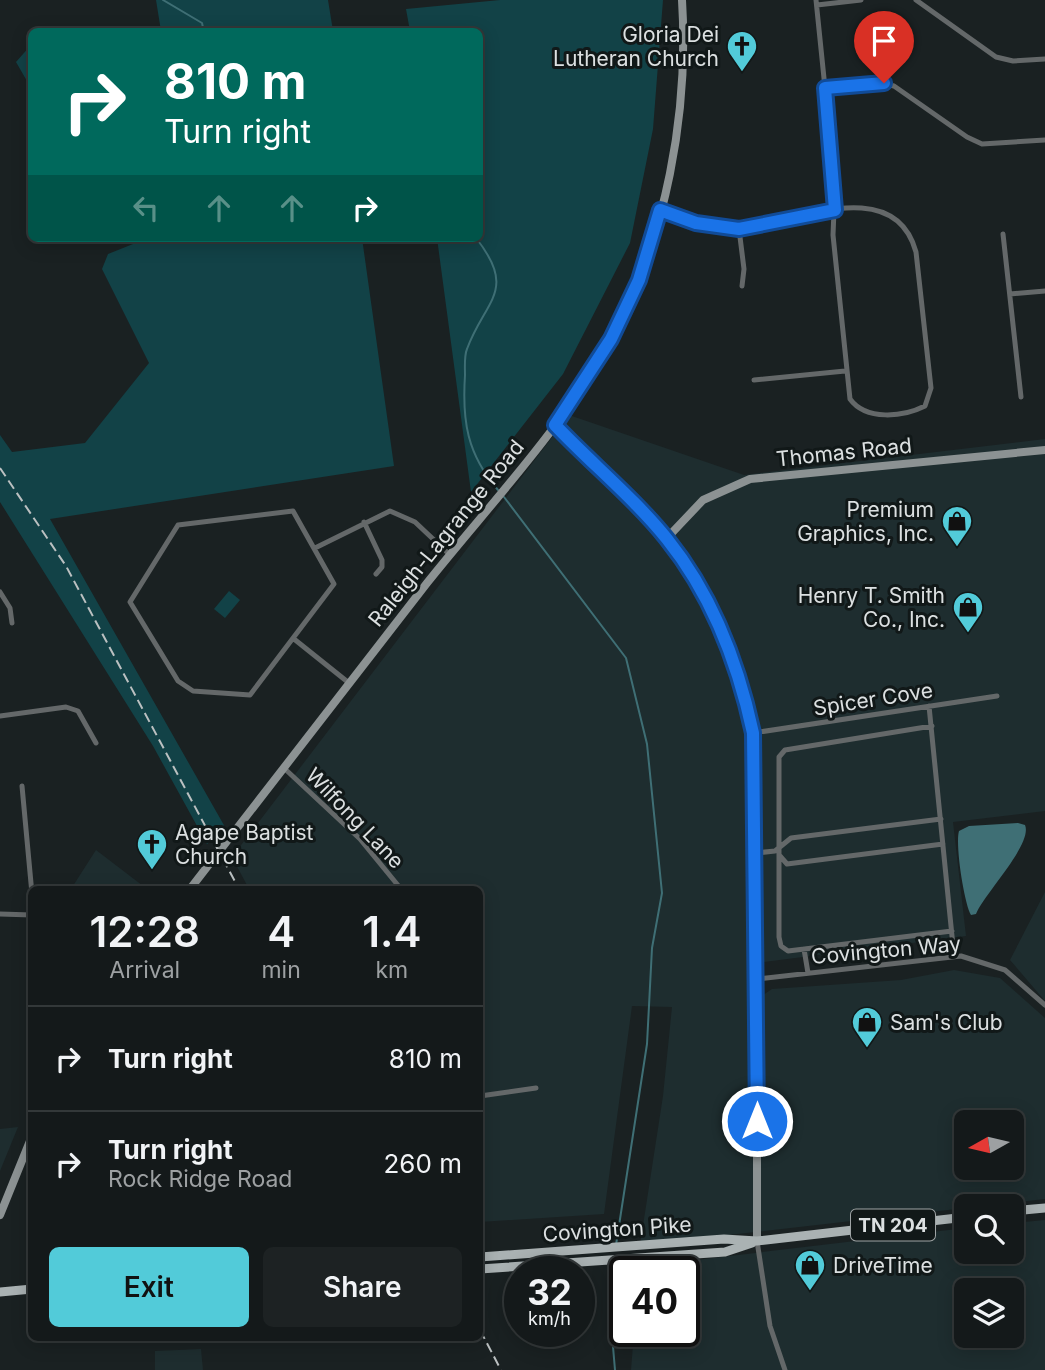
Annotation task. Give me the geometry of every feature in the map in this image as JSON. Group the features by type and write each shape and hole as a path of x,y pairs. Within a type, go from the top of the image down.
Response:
{"main road":[{"path":"1024,1210 1045,1208"},
{"name":"Covington Pike","path":"483,1257 724,1239 757,1241 954,1218"},
{"name":"Covington Pike","path":"483,1269 725,1252 757,1241"},
{"path":"0,1292 28,1289"}],"street":[{"name":"Raleigh-Lagrange Road","path":"192,886 349,683 555,425 611,339 639,280 660,210 678,125 684,35 682,0"},
{"path":"660,210 707,226 739,229 835,210 880,209 900,219 911,233 916,252 932,387 925,407 909,412 876,415 863,412 850,399 845,371 833,234 835,210 816,3 861,0"},
{"path":"916,0 996,57 1013,61 1045,59"},
{"path":"825,88 876,82 894,86 967,137 982,144 1045,140"},
{"path":"739,229 744,269 742,286"},
{"path":"1003,234 1021,397"},
{"path":"1010,294 1045,290"},
{"path":"754,380 845,371"},
{"path":"555,425 667,538 706,599 723,633 741,680 753,733 757,1241 771,1326 785,1370"},
{"name":"Thomas Road","path":"667,538 703,500 750,479 1045,450"},
{"path":"293,511 315,548 334,584 250,695 193,691 178,681 130,602 178,524 293,511"},
{"path":"315,548 390,511 431,535 450,555"},
{"path":"364,522 382,560 382,567 376,574"},
{"path":"0,592 10,608 12,623"},
{"path":"294,639 349,683"},
{"name":"Spicer Cove","path":"753,733 997,696"},
{"path":"929,706 954,957"},
{"path":"0,716 66,707 78,712 96,743"},
{"path":"932,726 785,750 779,757 781,946 788,951 952,932"},
{"name":"Wilfong Lane","path":"285,769 360,839 399,886"},
{"path":"22,786 31,886"},
{"path":"756,853 778,851 791,838 941,819"},
{"path":"778,851 787,864 943,844"},
{"path":"0,914 28,915"},
{"path":"804,949 808,973"},
{"name":"Covington Way","path":"757,979 954,957 983,961 1004,970 1045,1005"},
{"path":"483,1096 536,1088"},
{"path":"0,1215 28,1146"}],"shaded area":[{"path":"156,0 328,0 333,28 161,28"},
{"path":"500,0 663,0 653,129 630,243 563,374 471,492 438,242 483,242 483,28 409,28 406,9"},
{"path":"28,48 28,83 16,62"},
{"path":"138,242 363,242 394,466 50,519 225,827 207,844 153,746 0,502 0,435 12,452 85,443 149,363 102,269 108,254"},
{"path":"569,415 744,475 1045,439 1045,811 953,822 966,936 748,964 747,1006 772,989 901,980 954,970 1000,978 1045,1018 1045,1199 1024,1201 1024,1194 954,1194 954,1209 640,1245 663,1096 672,1007 632,1006 604,1214 483,1222 483,886 247,886 232,857"},
{"path":"229,591 240,600 225,618 214,609"},
{"path":"1018,823 1025,825 1026,833 1022,844 976,914 971,915 961,873 959,831 969,826"},
{"path":"96,850 143,886 73,886"},
{"path":"1045,892 1045,1001 1010,960"},
{"path":"18,1127 0,1171 0,1129"},
{"path":"1045,1220 1045,1370 631,1370 633,1347 700,1347 700,1259 954,1229 954,1264 1024,1264 1024,1222"},
{"path":"201,1349 203,1370 155,1370 155,1351"}],"waterway":[{"path":"163,0 202,23 203,28"},
{"path":"479,242 495,271 496,283 494,295 466,352 466,422 479,463 498,490"},
{"path":"504,497 626,658 647,744 662,893 652,948 647,1044 616,1245"},
{"path":"613,1347 615,1370"}],"railway":[{"path":"0,468 66,566 237,886"},
{"path":"483,1336 501,1370"}],"place":[{"name":"Gloria Dei Lutheran Church","path":"742,73"},
{"name":"Premium Graphics, Inc.","path":"957,548"},
{"name":"Henry T. Smith Co., Inc.","path":"968,634"},
{"name":"Agape Baptist Church","path":"152,871"},
{"name":"Sam's Club","path":"867,1049"},
{"name":"DriveTime","path":"810,1292"}],"route":[{"path":"757,1121 757,890 753,733 741,680 723,633 706,599 667,538 555,425 611,339 639,280 660,210 696,223 739,229 835,210 833,155 825,88 884,83"}]}
